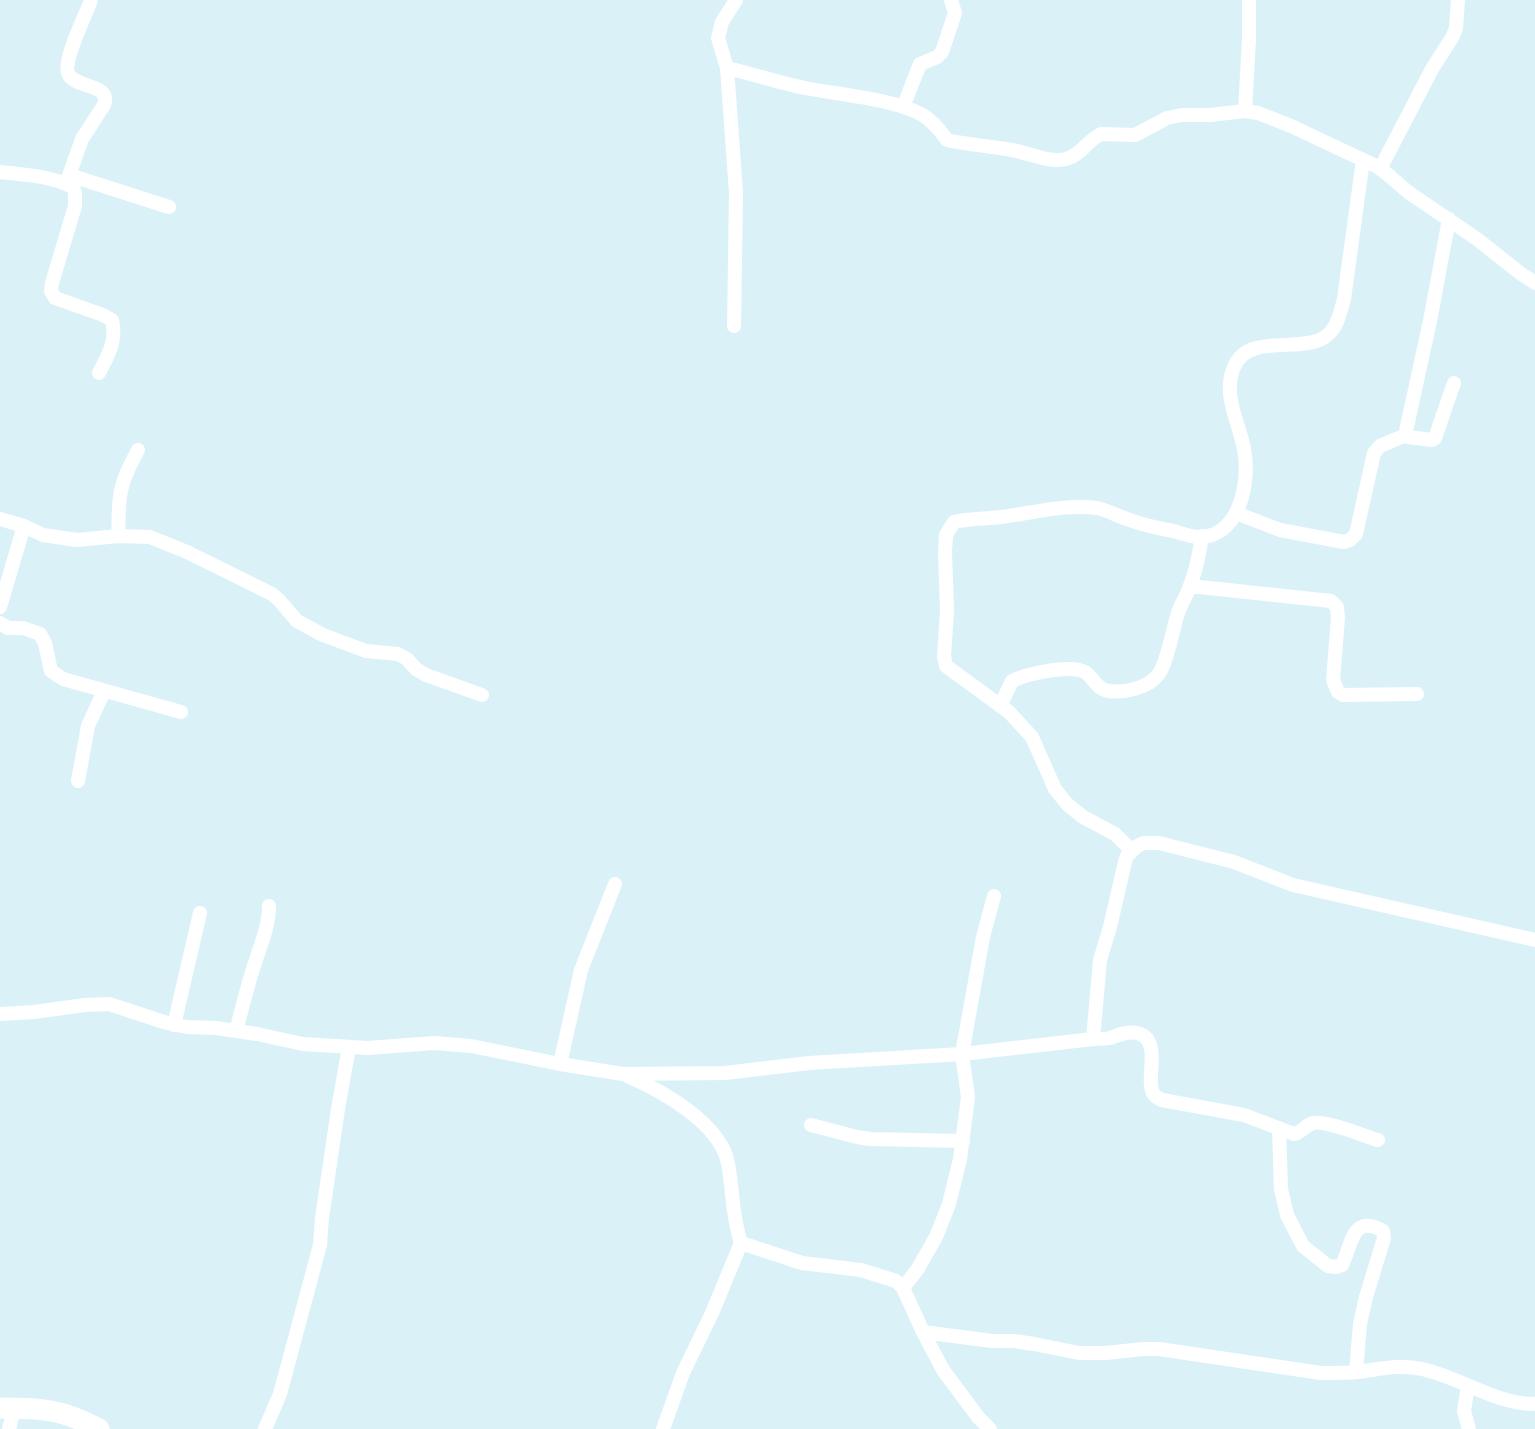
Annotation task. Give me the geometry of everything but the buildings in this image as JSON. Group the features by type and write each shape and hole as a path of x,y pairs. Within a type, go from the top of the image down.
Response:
{"street":[{"path":"68,180 82,139 107,99 105,94 94,87 74,80 67,71 66,64 72,46 91,0"},
{"path":"734,326 736,193 727,68 718,38 722,22 736,0"},
{"path":"903,107 920,64 942,52 955,13 951,0"},
{"path":"1245,111 1249,0"},
{"path":"1380,169 1432,69 1453,36 1458,0"},
{"path":"727,68 801,88 903,107 922,115 936,126 947,140 1064,160 1080,152 1101,134 1135,135 1161,121 1182,115 1245,111 1271,117 1380,169 1535,283"},
{"path":"1132,851 1115,834 1083,817 1067,804 1055,789 1032,737 1009,712 946,666 946,535 954,522 969,518 1002,517 1062,508 1098,508 1153,528 1197,537 1220,532 1228,525 1242,496 1246,467 1230,396 1234,366 1246,353 1263,346 1310,344 1332,332 1344,299 1363,160"},
{"path":"0,173 68,180 169,208"},
{"path":"68,180 75,193 75,206 51,290 55,298 112,320 113,345 99,373"},
{"path":"1406,435 1449,219"},
{"path":"1236,513 1280,530 1344,542 1350,540 1356,534 1374,453 1380,446 1406,435 1432,440 1454,383"},
{"path":"118,536 122,485 138,450"},
{"path":"0,519 43,535 77,540 118,536 150,537 272,594 297,621 323,635 366,651 398,654 426,675 482,695"},
{"path":"0,607 24,526"},
{"path":"1000,706 1012,681 1019,677 1061,669 1082,671 1088,674 1100,689 1125,692 1144,686 1158,675 1179,610 1190,586 1202,536"},
{"path":"1190,586 1331,601 1336,607 1338,618 1333,680 1338,692 1343,695 1417,694"},
{"path":"0,623 8,628 23,628 40,634 45,643 51,671 63,679 181,712"},
{"path":"78,781 88,726 104,691"},
{"path":"1093,1039 1100,960 1125,862 1132,851 1144,843 1159,843 1234,862 1293,885 1535,940"},
{"path":"559,1064 581,970 615,884"},
{"path":"903,1288 936,1237 949,1204 960,1159 968,1097 961,1054 983,937 994,896"},
{"path":"236,1031 269,919 269,906"},
{"path":"174,1024 201,913"},
{"path":"0,1014 109,1004 174,1024 257,1034 303,1044 349,1047 434,1043 471,1046 623,1074 725,1073 809,1063 961,1054 1110,1038 1128,1032 1145,1037 1149,1045 1153,1059 1152,1089 1161,1100 1244,1115 1288,1133 1297,1134 1312,1124 1330,1124 1378,1140"},
{"path":"265,1429 280,1394 320,1245 349,1047"},
{"path":"623,1074 651,1086 677,1102 700,1120 718,1140 728,1160 736,1228 741,1243 683,1373 663,1429"},
{"path":"811,1125 870,1139 963,1141"},
{"path":"1279,1128 1281,1189 1287,1215 1303,1246 1328,1266 1336,1268 1342,1265 1354,1233 1359,1228 1375,1226 1383,1231 1384,1238 1360,1324 1356,1372"},
{"path":"741,1243 803,1264 861,1270 896,1281 903,1288 943,1370 990,1429"},
{"path":"923,1332 992,1342 1034,1344 1079,1353 1159,1349 1321,1373 1405,1366 1425,1369 1507,1400 1535,1404"},
{"path":"1468,1386 1464,1411 1469,1429"},
{"path":"8,1415 52,1410 87,1426"}]}
